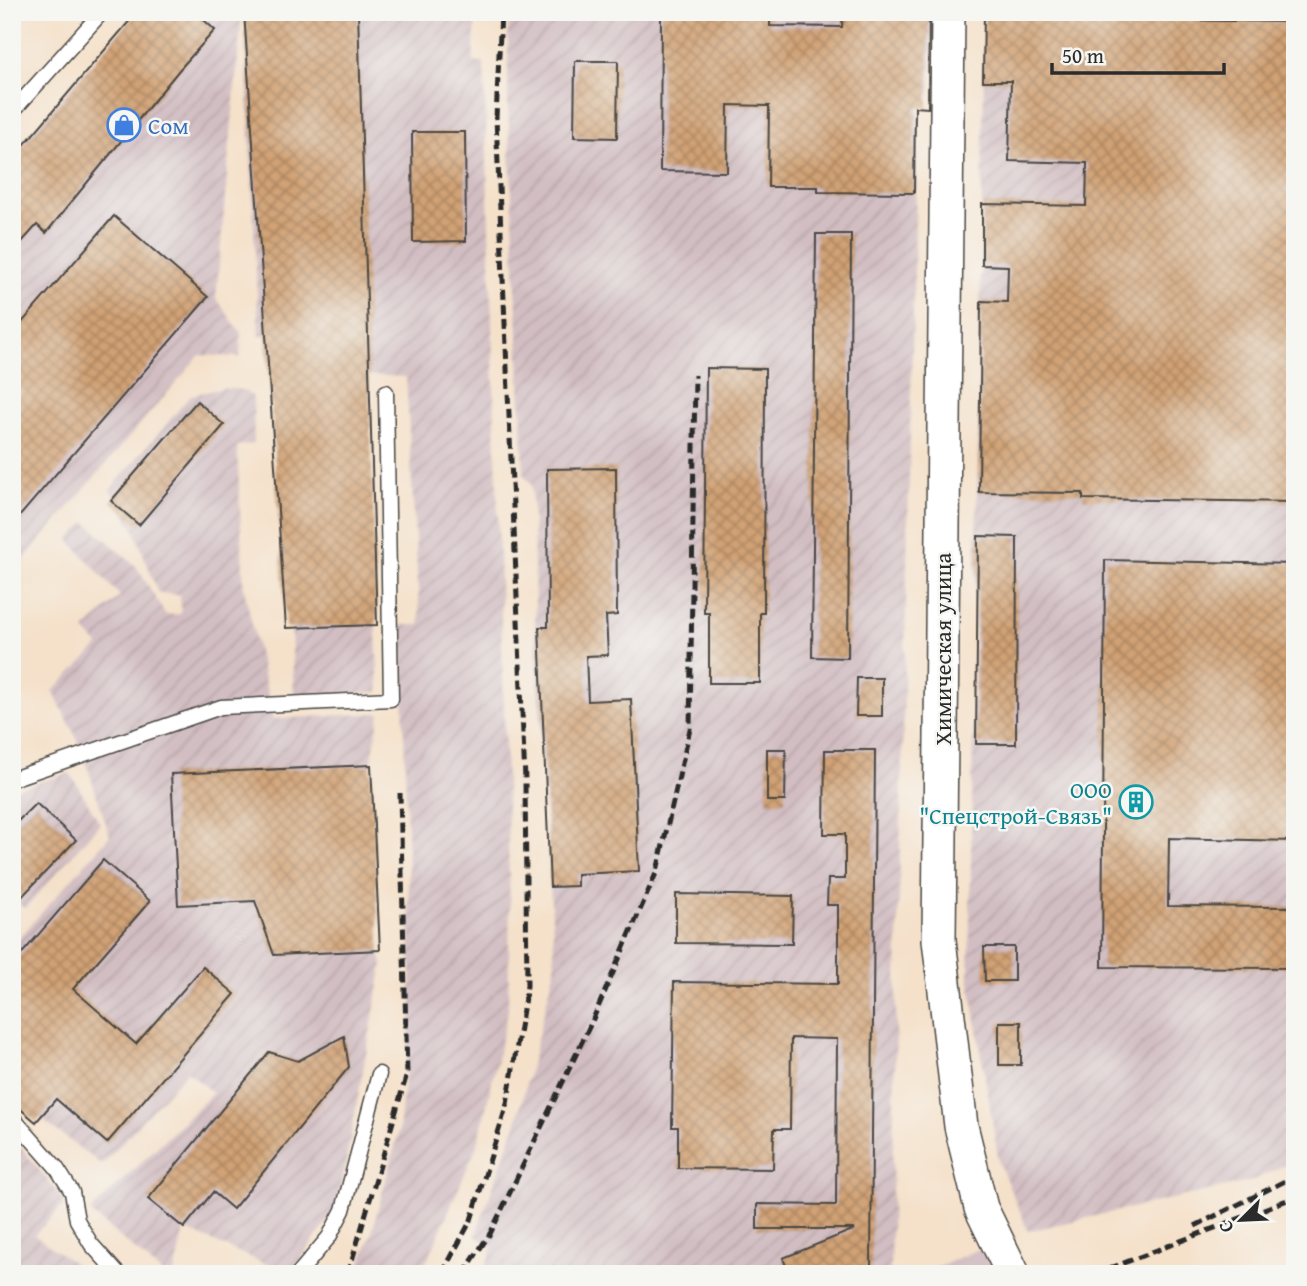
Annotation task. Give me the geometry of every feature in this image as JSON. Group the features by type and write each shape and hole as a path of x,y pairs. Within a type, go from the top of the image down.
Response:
{"street":[{"name":"Химическая улица","path":"948,12 939,940 961,1126 981,1208 1013,1274"}],"lane":[{"path":"12,112 102,12"},
{"path":"12,779 222,707 391,699 386,391"},
{"path":"298,1274 329,1237 342,1210 379,1074"},
{"path":"12,1117 56,1167 72,1192 77,1220 90,1244 118,1274"}],"shaded area":[{"path":"137,12 242,12 216,298 241,333 240,357 200,355 12,573 12,155"},
{"path":"244,12 476,12 473,62 484,62 510,905 508,1011 478,1143 429,1257 417,1274 356,1274 370,1239 399,1131 412,1009 401,625 420,625 406,377 363,375 379,692 294,695 278,334 259,336"},
{"path":"508,12 932,12 930,93 918,105 890,1274 483,1274 493,1247 475,1236 517,1121 555,968 536,647 532,485 524,475 508,104"},
{"path":"985,12 1295,12 1295,1160 1252,1181 1028,1231 999,1163 969,977"},
{"path":"224,388 243,390 253,397 254,444 237,446 244,588 273,719 380,713 371,765 379,950 383,964 337,1209 289,1274 184,1229 174,1274 163,1274 90,1212 213,1093 187,1071 102,1165 12,1097 12,946 110,836 81,747 53,691 99,646 84,630 120,596 69,540 86,522 136,566 166,615 181,614 180,595 158,593 134,529 110,490 191,395"},
{"path":"70,773 100,823 25,909 17,902 12,907 12,790"},
{"path":"12,1136 66,1203 34,1235 89,1274 12,1274"},
{"path":"981,1248 999,1274 921,1274"}],"building":[{"path":"137,12 195,12 215,30 46,233 37,225 12,253 12,159"},
{"path":"244,12 358,12 377,625 286,628"},
{"path":"661,12 770,12 770,26 842,27 843,12 929,12 928,108 915,107 914,193 818,192 818,187 768,187 769,106 728,105 727,172 660,171"},
{"path":"984,12 1059,12 1059,18 1295,22 1295,502 1083,499 1083,493 979,492 981,301 1007,302 1008,266 982,265 982,204 1086,206 1087,163 1009,161 1011,81 983,81"},
{"path":"575,61 618,61 617,138 574,137"},
{"path":"412,132 465,132 466,241 413,242"},
{"path":"114,216 208,297 12,525 12,334"},
{"path":"816,234 851,234 848,658 812,657"},
{"path":"706,368 765,369 764,613 760,613 760,683 709,683 709,613 704,613"},
{"path":"197,401 224,425 139,525 111,501"},
{"path":"616,468 617,615 606,616 608,655 586,656 588,701 631,699 639,871 577,874 577,886 550,887 539,627 548,627 547,469"},
{"path":"978,536 1017,537 1016,744 976,744"},
{"path":"1105,560 1295,564 1295,841 1169,838 1168,906 1295,907 1295,968 1102,967"},
{"path":"857,678 882,678 882,716 856,716"},
{"path":"767,749 786,749 785,801 767,801"},
{"path":"825,750 875,750 871,1269 825,1268 827,1274 789,1274 783,1258 855,1229 757,1229 757,1204 836,1205 837,1039 791,1038 790,1129 774,1129 773,1169 678,1168 678,1127 672,1127 674,982 838,984 838,905 827,905 828,879 845,879 845,834 824,834"},
{"path":"371,765 380,950 274,955 255,901 178,905 171,774"},
{"path":"36,803 76,840 12,907 12,827"},
{"path":"103,860 150,901 73,989 136,1044 203,967 235,994 107,1143 56,1099 36,1122 12,1102 12,965"},
{"path":"676,894 793,896 792,944 676,943"},
{"path":"984,947 1014,947 1014,981 985,981"},
{"path":"999,1022 1021,1022 1021,1065 999,1065"},
{"path":"344,1036 349,1067 233,1209 213,1192 184,1228 148,1199 269,1052 298,1061"}],"railway":[{"path":"442,1274 471,1220 507,1104 527,986 525,780 496,118 501,12"},
{"path":"463,1274 491,1232 593,1019 657,871 690,729 695,375"},
{"path":"348,1274 407,1074 400,793"},
{"path":"1195,1226 1295,1176"},
{"path":"1095,1274 1295,1197"}],"place":[{"name":"Сом","path":"124,125"},
{"name":"ООО \"Спецстрой-Связь\"","path":"1136,802"}]}
